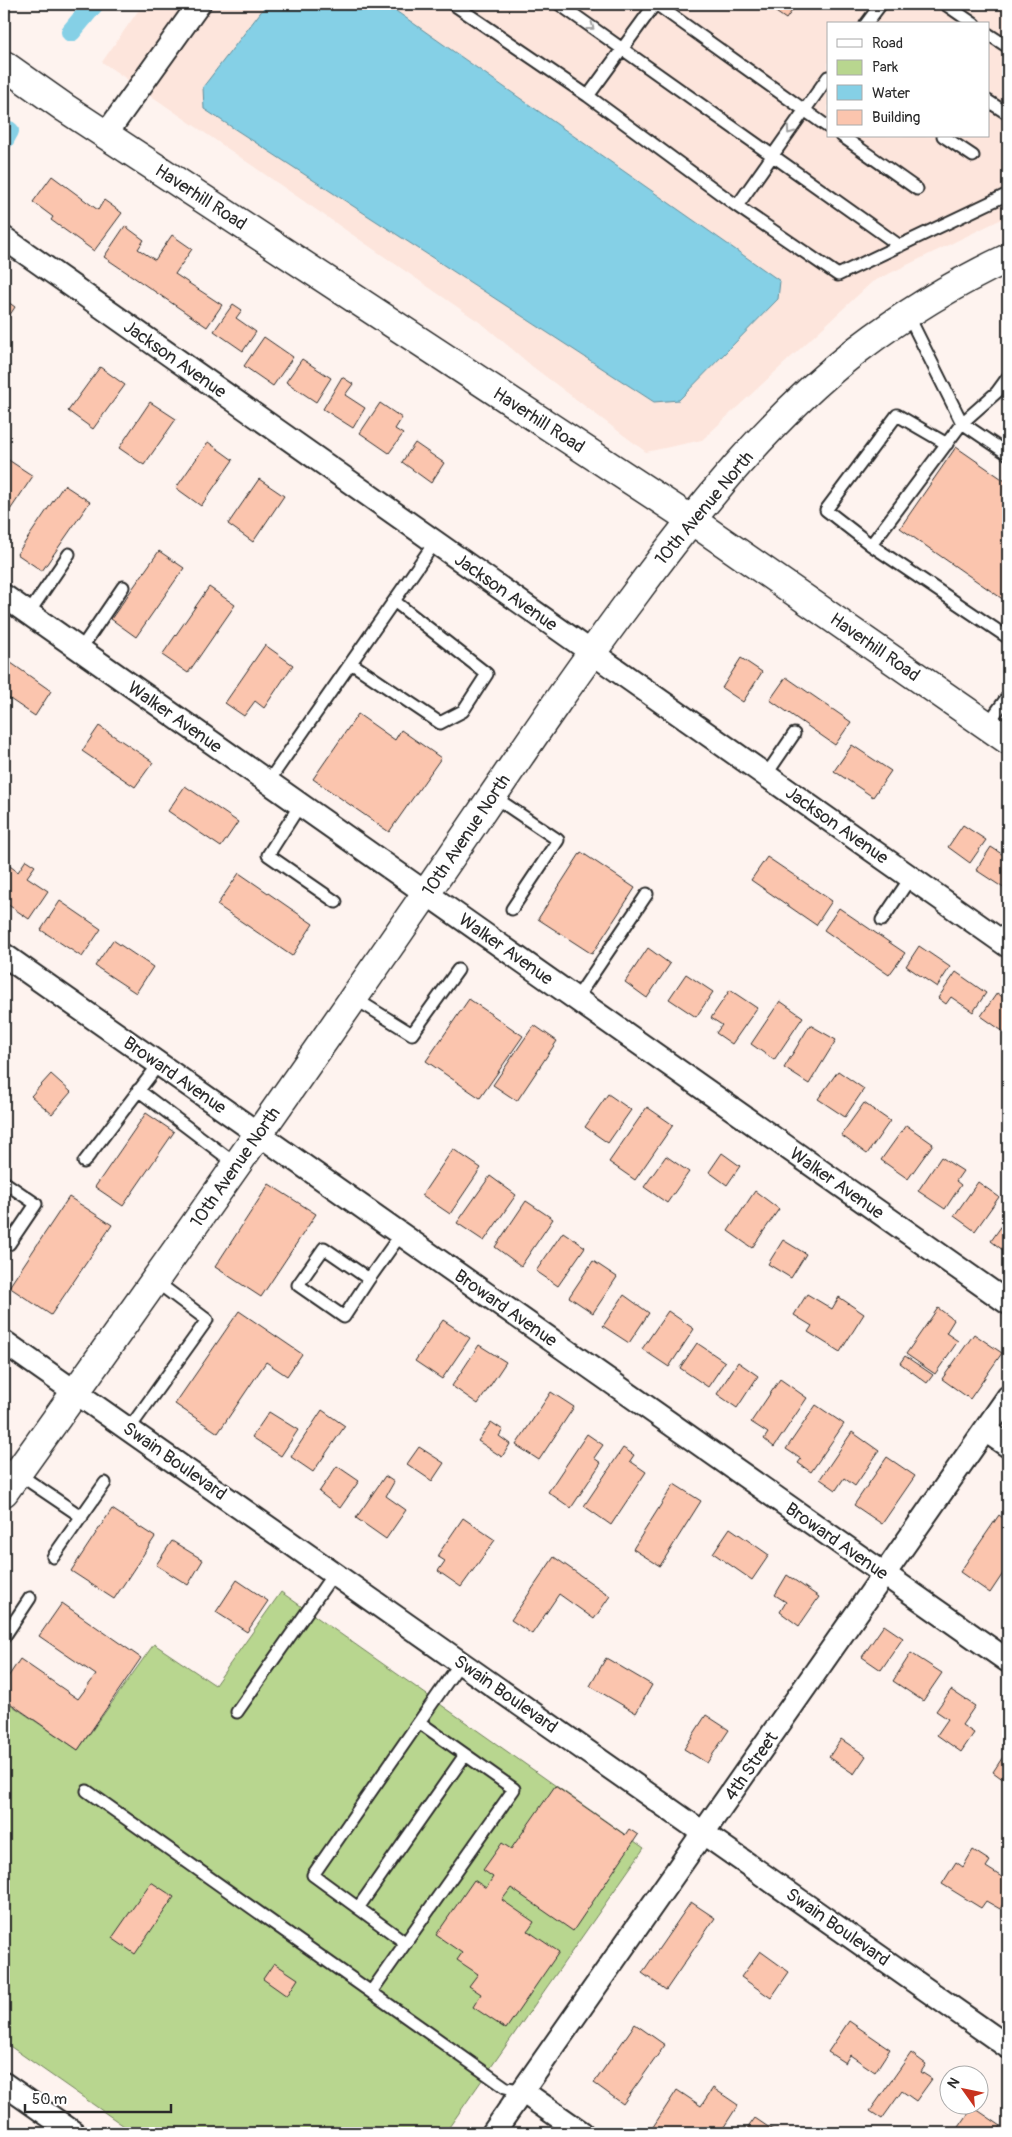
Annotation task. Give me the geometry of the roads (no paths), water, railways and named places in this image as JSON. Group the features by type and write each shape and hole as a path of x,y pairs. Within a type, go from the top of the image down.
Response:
{"street":[{"path":"106,134 199,4"},
{"name":"Haverhill Road","path":"4,64 65,108 690,519 997,732"},
{"name":"Jackson Avenue","path":"4,238 1008,946"},
{"name":"10th Avenue North","path":"10,1482 259,1134 592,652 690,519 741,460 784,415 858,350 945,292 1008,258"},
{"name":"Walker Avenue","path":"4,596 1008,1303"},
{"name":"Broward Avenue","path":"4,954 1008,1661"},
{"name":"Swain Boulevard","path":"4,1342 1008,2047"},
{"name":"4th Street","path":"493,2133 1008,1397"},
{"path":"985,1430 1008,1446"},
{"path":"4,2084 74,2133"},
{"path":"522,2091 582,2133"}],"lane":[{"path":"453,4 588,96 737,206 838,274 1008,194"},
{"path":"559,4 900,246"},
{"path":"588,96 656,4 827,126"},
{"path":"870,22 880,4"},
{"path":"945,4 971,22"},
{"path":"990,35 1008,47"},
{"path":"737,206 827,78"},
{"path":"990,102 1008,114"},
{"path":"845,138 917,189"},
{"path":"947,138 972,156"},
{"path":"908,315 962,423 1008,454"},
{"path":"871,545 962,423 996,392 1008,377"},
{"path":"946,444 897,415 826,510 871,545 1008,636"},
{"path":"268,782 435,542"},
{"path":"28,614 68,554"},
{"path":"80,650 123,587"},
{"path":"351,662 440,723 463,711 487,674 394,602"},
{"path":"997,732 1008,696"},
{"path":"766,775 794,734"},
{"path":"493,796 558,840 512,908"},
{"path":"300,805 268,855 336,902"},
{"path":"882,920 911,877"},
{"path":"576,998 647,894"},
{"path":"354,998 412,1034 458,970"},
{"path":"84,1162 159,1064"},
{"path":"138,1090 237,1165"},
{"path":"4,1182 36,1204 9,1244 4,1240"},
{"path":"369,1279 324,1248 298,1285 344,1317 401,1234"},
{"path":"129,1429 208,1320 154,1280"},
{"path":"10,1482 82,1517"},
{"path":"53,1557 104,1483"},
{"path":"237,1712 334,1573"},
{"path":"5,1630 30,1598"},
{"path":"406,1943 313,1875 461,1662"},
{"path":"371,1992 514,1789 419,1722"},
{"path":"358,1908 465,1754"},
{"path":"87,1791 505,2087 522,2091"}],"water":[{"path":"267,4 386,4 780,281 778,299 679,400 654,402 204,109 203,87"}],"waterway":[{"path":"71,32 94,4"},
{"path":"4,140 9,131"}]}
